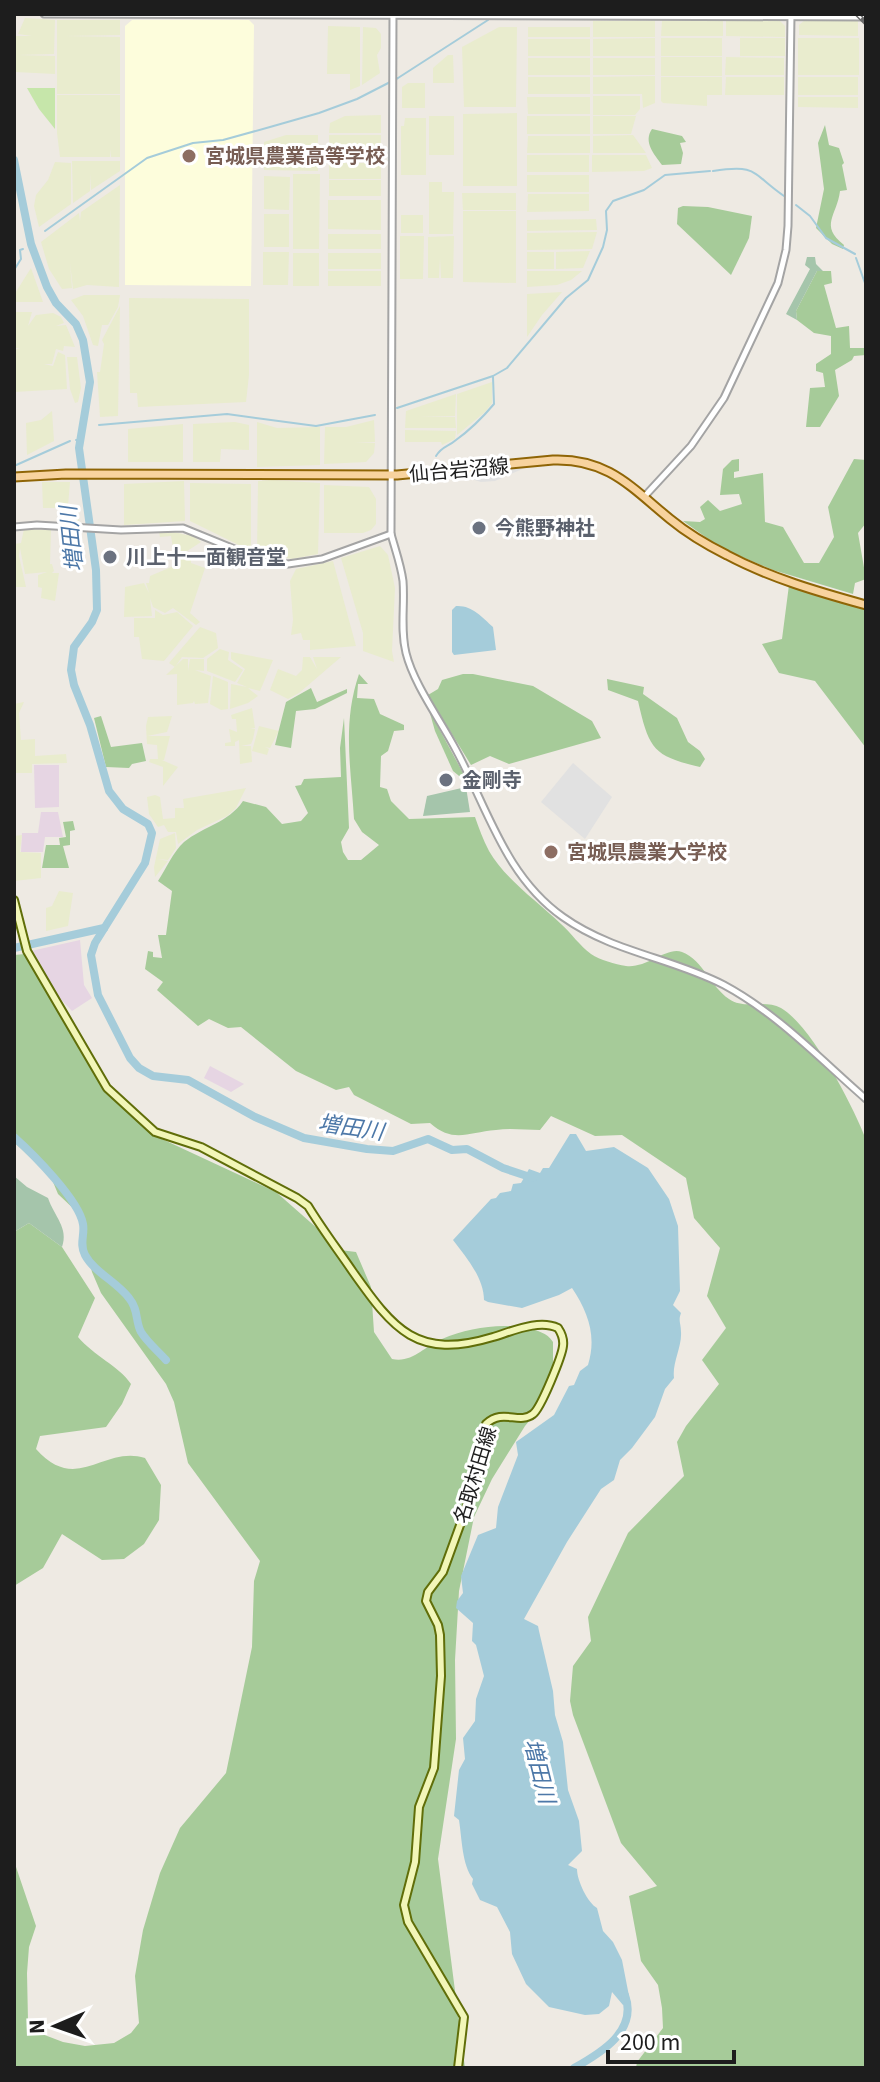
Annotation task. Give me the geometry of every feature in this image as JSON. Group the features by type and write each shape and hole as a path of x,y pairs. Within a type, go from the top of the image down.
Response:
{"main road":[{"name":"仙台岩沼線","path":"14,477 77,474 390,475 553,460 578,461 607,470 688,532 730,557 772,575 866,605"},
{"name":"名取村田線","path":"14,900 25,946 107,1088 155,1132 210,1151 308,1206 380,1311 398,1329 428,1342 452,1345 470,1344 544,1323 558,1328 562,1334 560,1358 541,1403 532,1415 522,1418 500,1415 486,1424 475,1484 443,1572 428,1592 426,1601 440,1635 438,1734 434,1768 418,1814 415,1862 404,1905 408,1922 464,2017 458,2068"}],"street":[{"path":"44,14 866,17"},
{"path":"393,15 391,534 403,578 403,629 409,663 468,772 499,841 524,880 560,915 618,947 706,976 747,999 866,1099"},
{"path":"644,497 673,467 713,416 778,283 788,226 791,16"},
{"path":"14,527 183,528 264,561 288,564 322,559 391,534"}],"shaded area":[{"path":"25,18 55,20 54,54 18,55 55,56 55,74 15,72 16,36 32,36 18,34"},
{"path":"57,20 120,20 120,35 66,36 120,37 120,94 57,94"},
{"name":"宮城県農業高等学校","path":"132,20 249,20 254,25 251,286 125,285 125,26"},
{"path":"723,20 723,36 661,36 662,21"},
{"path":"726,20 780,21 785,26 785,37 726,36"},
{"path":"858,20 858,36 799,35 799,25 804,21"},
{"path":"593,21 655,21 655,37 593,37"},
{"path":"328,26 360,27 360,86 350,90 350,74 327,74"},
{"path":"363,27 376,28 381,34 381,48 377,55 380,73 362,85"},
{"path":"499,27 517,27 516,107 464,107 462,47"},
{"path":"528,27 590,27 590,37 528,37"},
{"path":"655,38 655,56 593,56 593,39"},
{"path":"661,38 722,38 722,56 661,56"},
{"path":"740,38 785,38 785,56 740,56"},
{"path":"798,38 859,38 859,75 798,75"},
{"path":"528,39 590,39 590,56 528,56"},
{"path":"448,55 453,55 454,83 433,83 433,68"},
{"path":"661,57 722,57 722,76 661,76"},
{"path":"726,57 784,58 784,75 725,75"},
{"path":"528,58 590,58 590,75 528,75"},
{"path":"593,58 655,58 655,75 593,75"},
{"path":"655,76 655,103 643,108 642,94 593,94 593,77"},
{"path":"528,77 590,77 590,94 528,94"},
{"path":"661,77 722,77 722,95 707,95 707,106 663,103"},
{"path":"726,77 784,77 784,95 725,95"},
{"path":"798,77 858,77 858,95 798,95"},
{"path":"408,83 425,83 425,108 402,108 402,87"},
{"path":"57,95 120,95 120,157 111,157 110,149 110,157 60,157"},
{"path":"593,96 640,96 640,109 635,115 593,115"},
{"path":"527,97 590,97 590,114 528,114"},
{"path":"798,97 858,97 858,108 798,107"},
{"path":"517,113 517,186 463,186 463,114"},
{"path":"381,115 381,133 329,133 330,123 345,116"},
{"path":"429,116 454,116 454,155 429,155"},
{"path":"527,116 590,116 590,134 527,134"},
{"path":"593,116 636,116 631,134 593,134"},
{"path":"405,118 426,118 426,175 401,175 401,126 404,126"},
{"path":"286,135 318,135 318,171 264,170 264,142"},
{"path":"329,135 381,135 381,153 329,153"},
{"path":"633,135 646,153 593,153 593,136"},
{"path":"528,136 590,136 590,153 527,153"},
{"path":"527,155 589,155 589,172 527,172"},
{"path":"592,155 646,155 652,168 644,171 592,172"},
{"path":"72,161 120,161 120,171 91,190 90,174 90,191 73,203"},
{"path":"55,162 71,163 71,204 39,227 34,206 36,195 48,180"},
{"path":"329,163 381,163 381,179 329,179"},
{"path":"293,174 320,174 319,249 293,249"},
{"path":"527,175 589,175 589,192 527,192"},
{"path":"264,176 290,177 289,210 264,209"},
{"path":"329,180 381,180 381,196 329,196"},
{"path":"429,182 442,182 442,192 454,192 453,234 429,234"},
{"path":"120,185 119,287 87,285 73,289 70,263 72,288 62,289 49,269 41,242 79,213 80,221 81,212"},
{"path":"462,193 516,193 516,210 463,210"},
{"path":"528,194 589,194 589,211 527,212"},
{"path":"328,200 381,200 381,230 328,229"},
{"path":"463,211 516,211 516,283 463,282"},
{"path":"264,214 289,214 289,247 264,247"},
{"path":"401,215 423,215 423,233 401,233"},
{"path":"596,219 597,230 527,231 527,220"},
{"path":"597,232 592,249 527,250 527,233"},
{"path":"328,234 381,234 381,249 328,249"},
{"path":"400,236 424,236 423,279 400,279"},
{"path":"454,236 453,278 441,278 440,258 439,278 428,278 428,237"},
{"path":"590,251 583,268 556,269 556,252"},
{"path":"263,252 289,252 288,285 263,285"},
{"path":"527,252 554,252 554,269 527,269"},
{"path":"293,253 319,253 319,286 293,286"},
{"path":"328,253 381,253 381,269 328,269"},
{"path":"807,257 815,257 816,264 823,271 817,271 796,311 797,320 786,314 810,269 805,265"},
{"path":"31,268 43,302 14,302 14,295"},
{"path":"328,271 381,271 381,286 328,286"},
{"path":"527,271 582,271 571,280 557,285 527,287"},
{"path":"562,292 542,315 527,337 527,294"},
{"path":"84,295 120,295 118,307 108,325 102,325 98,346 93,345 83,316 71,300"},
{"path":"129,298 249,299 246,402 138,407 137,393 130,393"},
{"path":"120,306 118,416 100,417 97,372 100,372 102,340"},
{"path":"14,312 32,312 28,326 36,315 53,313 61,317 64,323 56,326 66,325 75,347 64,346 63,351 56,349 52,364 44,364 53,366 58,352 65,355 67,389 14,392 14,350 20,348 14,348"},
{"path":"67,357 77,357 81,388 78,402 75,403 70,389"},
{"path":"492,382 492,403 457,435 457,394"},
{"path":"456,394 455,416 419,416 455,417 456,428 405,428 406,411"},
{"path":"52,411 54,441 27,455 26,423 41,420"},
{"path":"374,420 375,442 355,442 375,443 374,453 366,462 324,464 325,427 346,427"},
{"path":"235,422 249,425 249,450 221,449 220,462 193,462 193,424"},
{"path":"257,422 277,428 320,427 320,465 257,467"},
{"path":"183,424 183,462 128,462 128,429"},
{"path":"405,430 456,431 455,439 442,445 441,442 405,442"},
{"path":"527,467 495,481 481,482 465,477 476,472"},
{"path":"184,481 185,521 124,525 124,484"},
{"path":"258,481 320,483 318,554 292,559 257,552"},
{"path":"42,482 70,482 68,506 79,506 79,522 68,521 68,508 43,508"},
{"path":"190,483 251,484 251,551 190,521"},
{"path":"324,485 369,487 376,499 376,524 371,530 363,533 324,533"},
{"path":"24,529 51,530 50,564 52,573 59,573 55,601 41,598 38,575 47,572 25,574 20,548 26,587 14,587 14,544 21,543"},
{"path":"159,532 189,533 201,542 178,557 174,554 171,536 160,537"},
{"path":"380,546 388,555 395,588 394,662 363,651 363,633 341,558"},
{"path":"191,552 191,563 205,568 190,613 200,622 196,625 173,608 165,613 153,607 150,598 152,616 124,617 125,587 144,583 149,593 146,583 149,583 150,576 176,565 180,558"},
{"path":"333,561 356,646 310,650 310,640 303,640 301,633 291,635 290,581 296,569"},
{"path":"155,610 163,615 177,612 193,626 164,661 142,659 139,637 134,637 134,618 155,618"},
{"path":"200,627 216,633 218,648 203,658 182,657 175,667 169,663"},
{"path":"220,649 229,652 228,660 243,670 235,682 207,671 207,659"},
{"path":"231,652 273,660 260,691 248,688 258,696 230,709 231,684 247,687 237,683 245,669 231,659"},
{"path":"303,657 310,657 317,669 313,657 341,657 288,699 270,690 278,669 296,676 302,670"},
{"path":"183,659 188,659 188,671 190,659 204,659 204,671 195,670 211,676 208,703 195,704 194,701 177,705 177,674 166,675"},
{"path":"213,676 228,682 228,709 221,710 210,704"},
{"path":"24,702 19,713 21,740 35,739 35,756 66,754 67,763 32,764 32,773 14,773 14,704"},
{"path":"252,708 255,728 250,729 255,729 253,739 251,744 241,746 251,746 252,762 240,764 239,740 235,746 225,746 225,743 231,742 229,729 237,732 236,719 232,719 231,715"},
{"path":"172,716 167,732 147,736 170,736 162,760 178,767 163,786 163,767 149,762 150,759 158,759 157,745 147,744 146,726 148,717"},
{"path":"259,726 279,731 270,748 265,747 269,749 267,755 252,751"},
{"path":"573,763 612,797 585,839 541,802"},
{"path":"34,765 59,765 59,807 35,808"},
{"path":"466,787 470,812 423,816 427,796"},
{"path":"246,788 236,808 227,816 197,830 178,844 176,832 168,832 164,825 158,827 149,814 147,797 160,797 163,819 175,818 175,808 184,808 183,799"},
{"path":"41,812 58,812 63,837 45,837 43,852 21,852 22,833 38,833"},
{"path":"175,833 176,848 168,860 157,859 168,861 155,877 154,867 160,839"},
{"path":"22,835 20,852 41,853 41,878 14,881 14,836"},
{"path":"59,891 73,893 68,926 46,931 46,908 52,906"},
{"path":"80,940 84,985 92,998 72,1011 57,995 31,951"},
{"path":"210,1066 244,1084 231,1092 204,1078"},
{"path":"14,1176 48,1198 64,1234 62,1247 29,1223 14,1232"}],"green space":[{"path":"27,88 55,88 55,129 39,109"},
{"path":"825,125 829,145 839,148 844,163 847,190 840,191 831,226 832,232 844,245 843,249 832,244 816,228 824,189 818,143"},
{"path":"652,129 682,136 686,142 680,143 683,153 681,164 662,165 649,143"},
{"path":"708,207 752,216 749,238 731,275 677,224 678,208"},
{"path":"817,271 831,271 832,283 824,285 836,328 849,326 850,348 866,348 866,355 854,356 835,370 839,396 820,427 806,427 810,388 825,387 823,373 816,371 816,364 831,354 831,336 814,333 797,320 796,311"},
{"path":"739,459 739,471 734,472 734,478 763,473 765,522 783,527 804,563 819,563 834,537 828,507 854,459 866,460 866,523 858,533 866,579 855,583 853,594 773,570 721,548 683,521 700,522 705,519 700,507 708,500 720,511 742,504 739,494 720,495 723,469 732,460"},
{"path":"789,585 866,609 866,748 815,681 779,673 762,644 782,639"},
{"path":"359,674 368,684 358,684 357,698 374,699 380,714 404,725 404,730 394,731 388,751 381,756 380,787 387,789 391,801 409,819 475,817 489,851 504,871 595,956 634,966 670,952 682,952 696,961 729,999 741,1004 768,1004 781,1008 793,1017 818,1049 842,1088 866,1140 866,2068 636,2068 637,2062 663,2028 658,1985 641,1961 629,1896 657,1886 621,1843 570,1701 573,1666 591,1641 588,1617 628,1533 684,1476 677,1442 719,1384 702,1360 726,1328 707,1296 720,1248 694,1218 686,1178 622,1135 595,1136 551,1116 540,1130 501,1129 462,1135 446,1133 430,1123 411,1124 354,1095 349,1087 336,1090 296,1071 241,1027 228,1028 209,1019 198,1026 157,990 163,982 145,969 148,951 153,952 153,957 162,958 158,935 166,935 172,891 158,881 176,851 184,842 230,814 243,801 266,807 282,824 301,821 308,813 295,786 301,785 304,779 341,777 340,748 344,718 349,828 341,842 343,852 348,860 361,860 379,845 362,832 354,819 349,728"},
{"path":"463,674 533,686 592,721 601,738 509,764 490,756 471,765 428,695 438,689 442,680"},
{"path":"607,679 644,687 643,694 677,718 688,742 705,759 700,767 672,759 656,748 646,730 638,701 608,690"},
{"path":"311,688 317,702 347,689 347,693 315,709 296,711 291,748 275,745 286,702"},
{"path":"429,710 469,784 453,771"},
{"path":"101,716 111,747 142,743 146,761 132,764 129,768 106,767 94,718"},
{"path":"73,821 75,830 70,831 70,845 63,846 69,868 42,868 46,845 60,845 59,838 66,837 63,822"},
{"path":"25,954 61,1009 101,1084 134,1116 162,1139 276,1192 318,1229 332,1249 356,1252 371,1287 374,1332 392,1359 406,1359 442,1339 484,1328 527,1328 545,1334 553,1342 553,1363 541,1407 525,1426 492,1479 474,1517 459,1591 455,1660 456,1739 438,1859 465,2068 14,2068 14,1861 36,1926 29,1947 27,1973 28,2021 34,2031 85,2046 114,2043 131,2033 139,2023 135,1976 143,1930 160,1873 180,1828 226,1773 252,1647 254,1581 260,1561 188,1463 174,1402 166,1384 101,1293 92,1272 77,1212 58,1194 51,1177 14,1142 14,955"},
{"path":"29,1223 62,1247 95,1298 78,1337 131,1384 106,1427 40,1436 36,1449 64,1468 77,1469 130,1456 145,1458 161,1485 159,1520 144,1544 124,1559 102,1560 62,1534 43,1568 14,1586 14,1232"}],"water":[{"path":"456,606 472,610 493,627 496,650 454,655 452,610"},
{"path":"570,1134 576,1134 586,1151 614,1147 648,1168 669,1199 678,1226 680,1291 673,1305 681,1313 681,1338 674,1378 665,1389 655,1417 620,1460 614,1480 601,1489 524,1619 538,1626 563,1742 568,1790 579,1821 582,1851 568,1865 577,1869 584,1891 597,1908 603,1931 622,1960 629,1996 630,2003 623,2005 612,1992 609,2006 599,2014 585,2015 549,2007 526,1984 512,1954 510,1932 497,1907 480,1900 472,1884 459,1820 454,1816 459,1770 465,1759 463,1738 475,1721 476,1699 484,1676 476,1645 472,1641 473,1623 456,1608 463,1593 461,1576 478,1535 496,1528 498,1507 518,1455 516,1442 554,1415 569,1386 574,1385 580,1371 588,1365 592,1344 583,1306 572,1288 522,1308 488,1302 484,1300 473,1268 453,1240 491,1199 511,1191 513,1184 521,1183 529,1169 540,1173 543,1168 549,1168"}],"waterway":[{"path":"45,231 147,158 193,143 223,140 270,127 357,99 398,78 488,20"},
{"name":"増田川","path":"14,160 31,244 47,287 56,303 76,324 83,340 90,382 79,448 96,570 97,610 74,647 71,670 74,685 90,725 109,791 123,809 148,824 152,833 145,863 95,943 91,955 98,995 130,1058 153,1076 188,1080 255,1117 304,1138 393,1151 428,1139 452,1150 467,1149 503,1168 533,1178"},
{"path":"713,171 738,169 753,172 784,196"},
{"path":"397,408 493,376 507,368 566,298 588,280 603,247 607,230 606,211 613,201 644,190 665,175 710,171"},
{"path":"796,205 810,216 826,238 855,254"},
{"path":"14,270 23,249"},
{"path":"856,258 866,286"},
{"path":"436,456 471,428 494,404 493,377"},
{"path":"99,425 227,414 316,426 375,415"},
{"path":"14,466 70,441"},
{"path":"14,948 104,928"},
{"path":"14,1137 73,1203 83,1224 82,1247 85,1255 129,1298 141,1332 166,1360"},
{"name":"増田川","path":"574,2068 605,2048 622,2030 628,2008 625,1995"}],"railway":[{"path":"857,14 866,23"}],"place":[{"name":"宮城県農業高等学校","path":"189,156"},
{"name":"今熊野神社","path":"479,528"},
{"name":"川上十一面観音堂","path":"110,557"},
{"name":"金剛寺","path":"446,780"},
{"name":"宮城県農業大学校","path":"551,852"}]}
